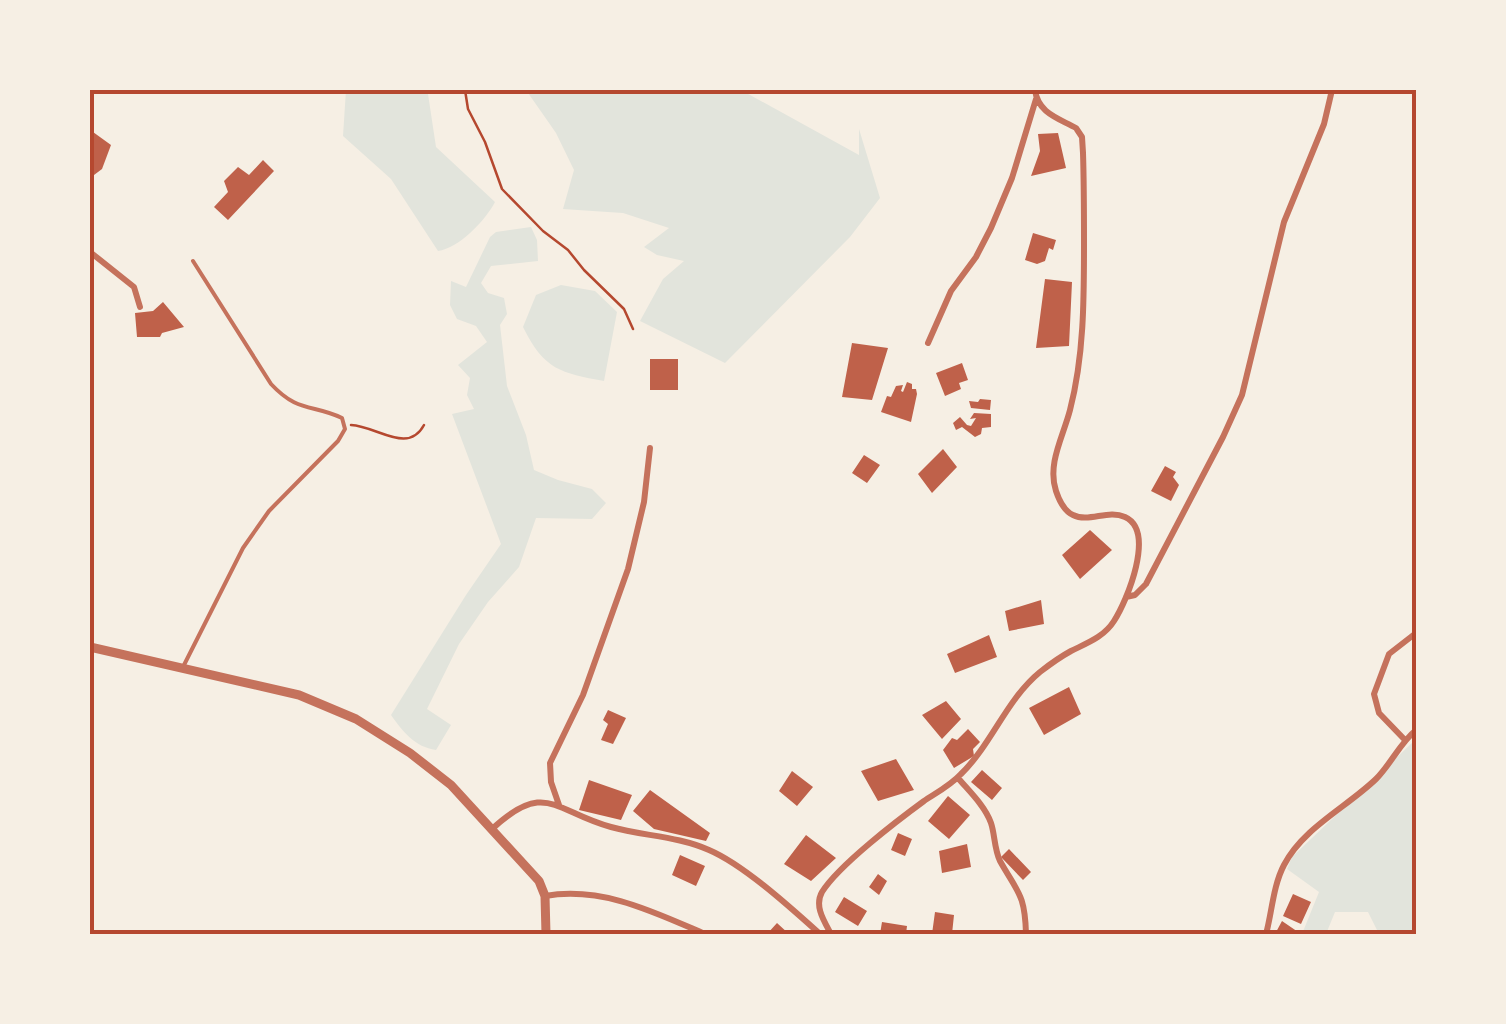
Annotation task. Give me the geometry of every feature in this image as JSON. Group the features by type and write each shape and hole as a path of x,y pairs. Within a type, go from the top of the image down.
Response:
{"street":[{"path":"1126,598 1146,584 1242,394 1284,222 1324,124 1332,90"},
{"path":"831,934 819,908 822,892 867,847 958,778 1024,687 1058,659 1103,633 1126,598 1137,560 1135,525 1127,518 1069,514 1055,490 1053,471 1073,396 1084,315 1083,153 1082,137 1076,128 1046,112 1036,94"},
{"path":"928,343 951,291 976,258 991,228 1012,178 1036,94"},
{"path":"90,252 134,287 140,307"},
{"path":"559,806 550,763 583,695 628,570 644,502 650,448"},
{"path":"1405,740 1379,713 1374,694 1389,654 1416,633"},
{"path":"90,647 299,695 356,719 436,772 466,799 539,881 545,896 546,934"},
{"path":"1266,934 1278,880 1288,858 1301,842 1376,779 1416,730"},
{"path":"958,778 987,814 1000,861 1022,896 1026,934"},
{"path":"492,828 520,806 546,802 614,828 707,849 778,898 820,934"},
{"path":"545,896 599,894 704,934"}],"lane":[{"path":"182,670 243,548 269,511 338,440 345,425 342,418 296,405 281,396 193,261"}],"path":[{"path":"465,90 468,109 502,188 568,250 624,310 634,329"},
{"path":"345,425 358,424 395,438 413,438 420,434 424,424"}],"shaded area":[{"path":"346,90 430,90 436,147 495,202 463,239 438,251 391,179 343,136"},
{"path":"526,90 741,90 859,155 859,129 880,198 850,237 725,363 640,321 663,279 684,261 657,255 644,247 669,228 623,213 563,209 574,170 556,133"},
{"path":"531,227 537,240 538,261 491,266 481,283 488,293 504,298 507,314 500,325 507,386 526,435 534,470 592,489 606,503 592,519 536,518 519,567 459,644 427,709 451,725 436,750 416,742 391,715 501,544 452,414 474,409 467,395 470,378 458,365 487,342 476,326 457,319 450,305 451,281 466,287 496,232"},
{"path":"561,285 595,291 617,312 604,381 555,367 538,352 523,327 536,295"},
{"path":"1413,742 1416,934 1379,934 1368,912 1335,912 1326,934 1302,934 1319,892 1287,869 1292,857"}],"building":[{"path":"93,132 111,145 102,169 94,175 90,172"},
{"path":"1058,133 1066,168 1031,176 1040,151 1038,134"},
{"path":"263,160 274,171 228,220 214,207 228,192 224,181 238,167 249,175"},
{"path":"1033,233 1056,240 1045,261 1037,264 1025,260"},
{"path":"1045,279 1072,282 1069,346 1036,348"},
{"path":"163,302 184,327 160,337 137,337 135,313 153,311"},
{"path":"852,343 888,348 872,400 842,397"},
{"path":"650,359 678,359 678,390 650,390"},
{"path":"962,363 968,380 959,383 961,389 945,396 936,373"},
{"path":"907,382 917,394 911,422 881,412 887,396 891,397 896,386 903,385 903,392"},
{"path":"991,400 990,410 971,408 969,401"},
{"path":"974,413 991,414 991,427 982,428 975,437 962,427 956,430 953,423 960,417 971,426 976,418 970,419"},
{"path":"943,449 957,467 932,493 918,474"},
{"path":"864,455 880,465 867,483 852,473"},
{"path":"1165,466 1176,472 1173,477 1179,485 1171,501 1151,491"},
{"path":"1090,530 1112,550 1080,579 1062,555"},
{"path":"1041,600 1044,624 1009,631 1005,611"},
{"path":"989,635 997,657 955,673 947,654"},
{"path":"1069,687 1081,714 1044,735 1029,708"},
{"path":"946,701 961,719 942,739 922,715"},
{"path":"608,710 626,718 613,744 601,740 608,724 603,720"},
{"path":"968,729 980,742 973,749 974,756 954,768 943,750 952,738 957,740"},
{"path":"896,759 914,790 878,801 861,771"},
{"path":"982,770 1002,788 992,800 971,782"},
{"path":"792,771 813,787 797,806 779,791"},
{"path":"589,780 632,795 621,820 579,810"},
{"path":"650,790 710,833 706,841 654,829 633,811"},
{"path":"948,796 970,815 949,839 928,821"},
{"path":"898,833 912,839 905,856 891,850"},
{"path":"806,835 836,858 811,881 784,864"},
{"path":"967,844 971,867 942,873 939,851"},
{"path":"1009,849 1031,872 1023,880 1001,857"},
{"path":"680,855 705,866 696,886 672,875"},
{"path":"878,874 887,881 879,895 869,887"},
{"path":"1293,894 1311,902 1301,924 1283,916"},
{"path":"844,897 867,911 858,926 835,912"},
{"path":"935,912 954,915 952,934 932,934"},
{"path":"1282,921 1301,934 1275,934"},
{"path":"882,922 907,926 906,934 880,934"},
{"path":"777,923 789,934 767,934"}]}
